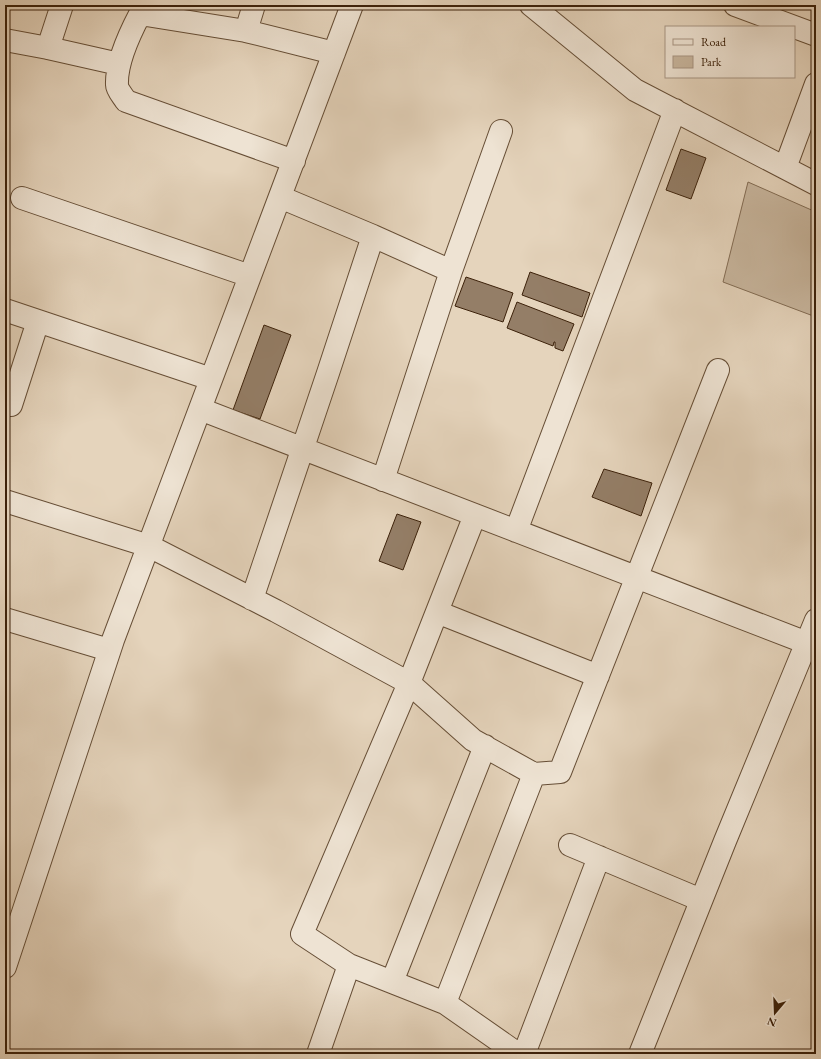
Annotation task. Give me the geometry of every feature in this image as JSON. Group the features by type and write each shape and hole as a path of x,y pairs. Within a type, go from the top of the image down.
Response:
{"street":[{"path":"48,48 62,5"},
{"path":"246,31 254,5"},
{"path":"5,968 109,650 352,5"},
{"path":"531,5 635,90 816,184"},
{"path":"735,5 792,26"},
{"path":"294,160 126,101 117,86 119,64 133,27 140,14 246,31 334,53"},
{"path":"795,27 816,35"},
{"path":"5,40 119,64"},
{"path":"785,168 816,84"},
{"path":"516,531 675,110"},
{"path":"383,480 451,271 501,131"},
{"path":"280,197 451,271"},
{"path":"22,198 250,276"},
{"path":"252,599 303,449 372,236"},
{"path":"5,310 211,379"},
{"path":"11,406 38,321"},
{"path":"5,501 148,546 252,599 409,683 473,740 534,774 560,772 718,370"},
{"path":"200,409 807,643"},
{"path":"475,515 409,683 302,934 348,965 445,1003 518,1054"},
{"path":"437,612 598,676"},
{"path":"5,619 109,650"},
{"path":"640,1054 701,900 816,620"},
{"path":"392,982 485,746"},
{"path":"445,1003 534,774"},
{"path":"570,845 701,900"},
{"path":"524,1054 599,857"},
{"path":"318,1054 348,965"}],"green space":[{"path":"748,182 816,212 816,317 723,282"}],"building":[{"path":"681,149 706,158 691,199 666,190"},
{"path":"530,272 590,293 582,317 522,295"},
{"path":"466,277 513,293 503,322 455,306"},
{"path":"517,302 574,324 563,351 555,348 555,342 553,346 507,328"},
{"path":"264,325 291,335 260,419 233,410"},
{"path":"604,469 652,483 641,516 592,497"},
{"path":"397,514 421,522 403,570 379,561"}]}
